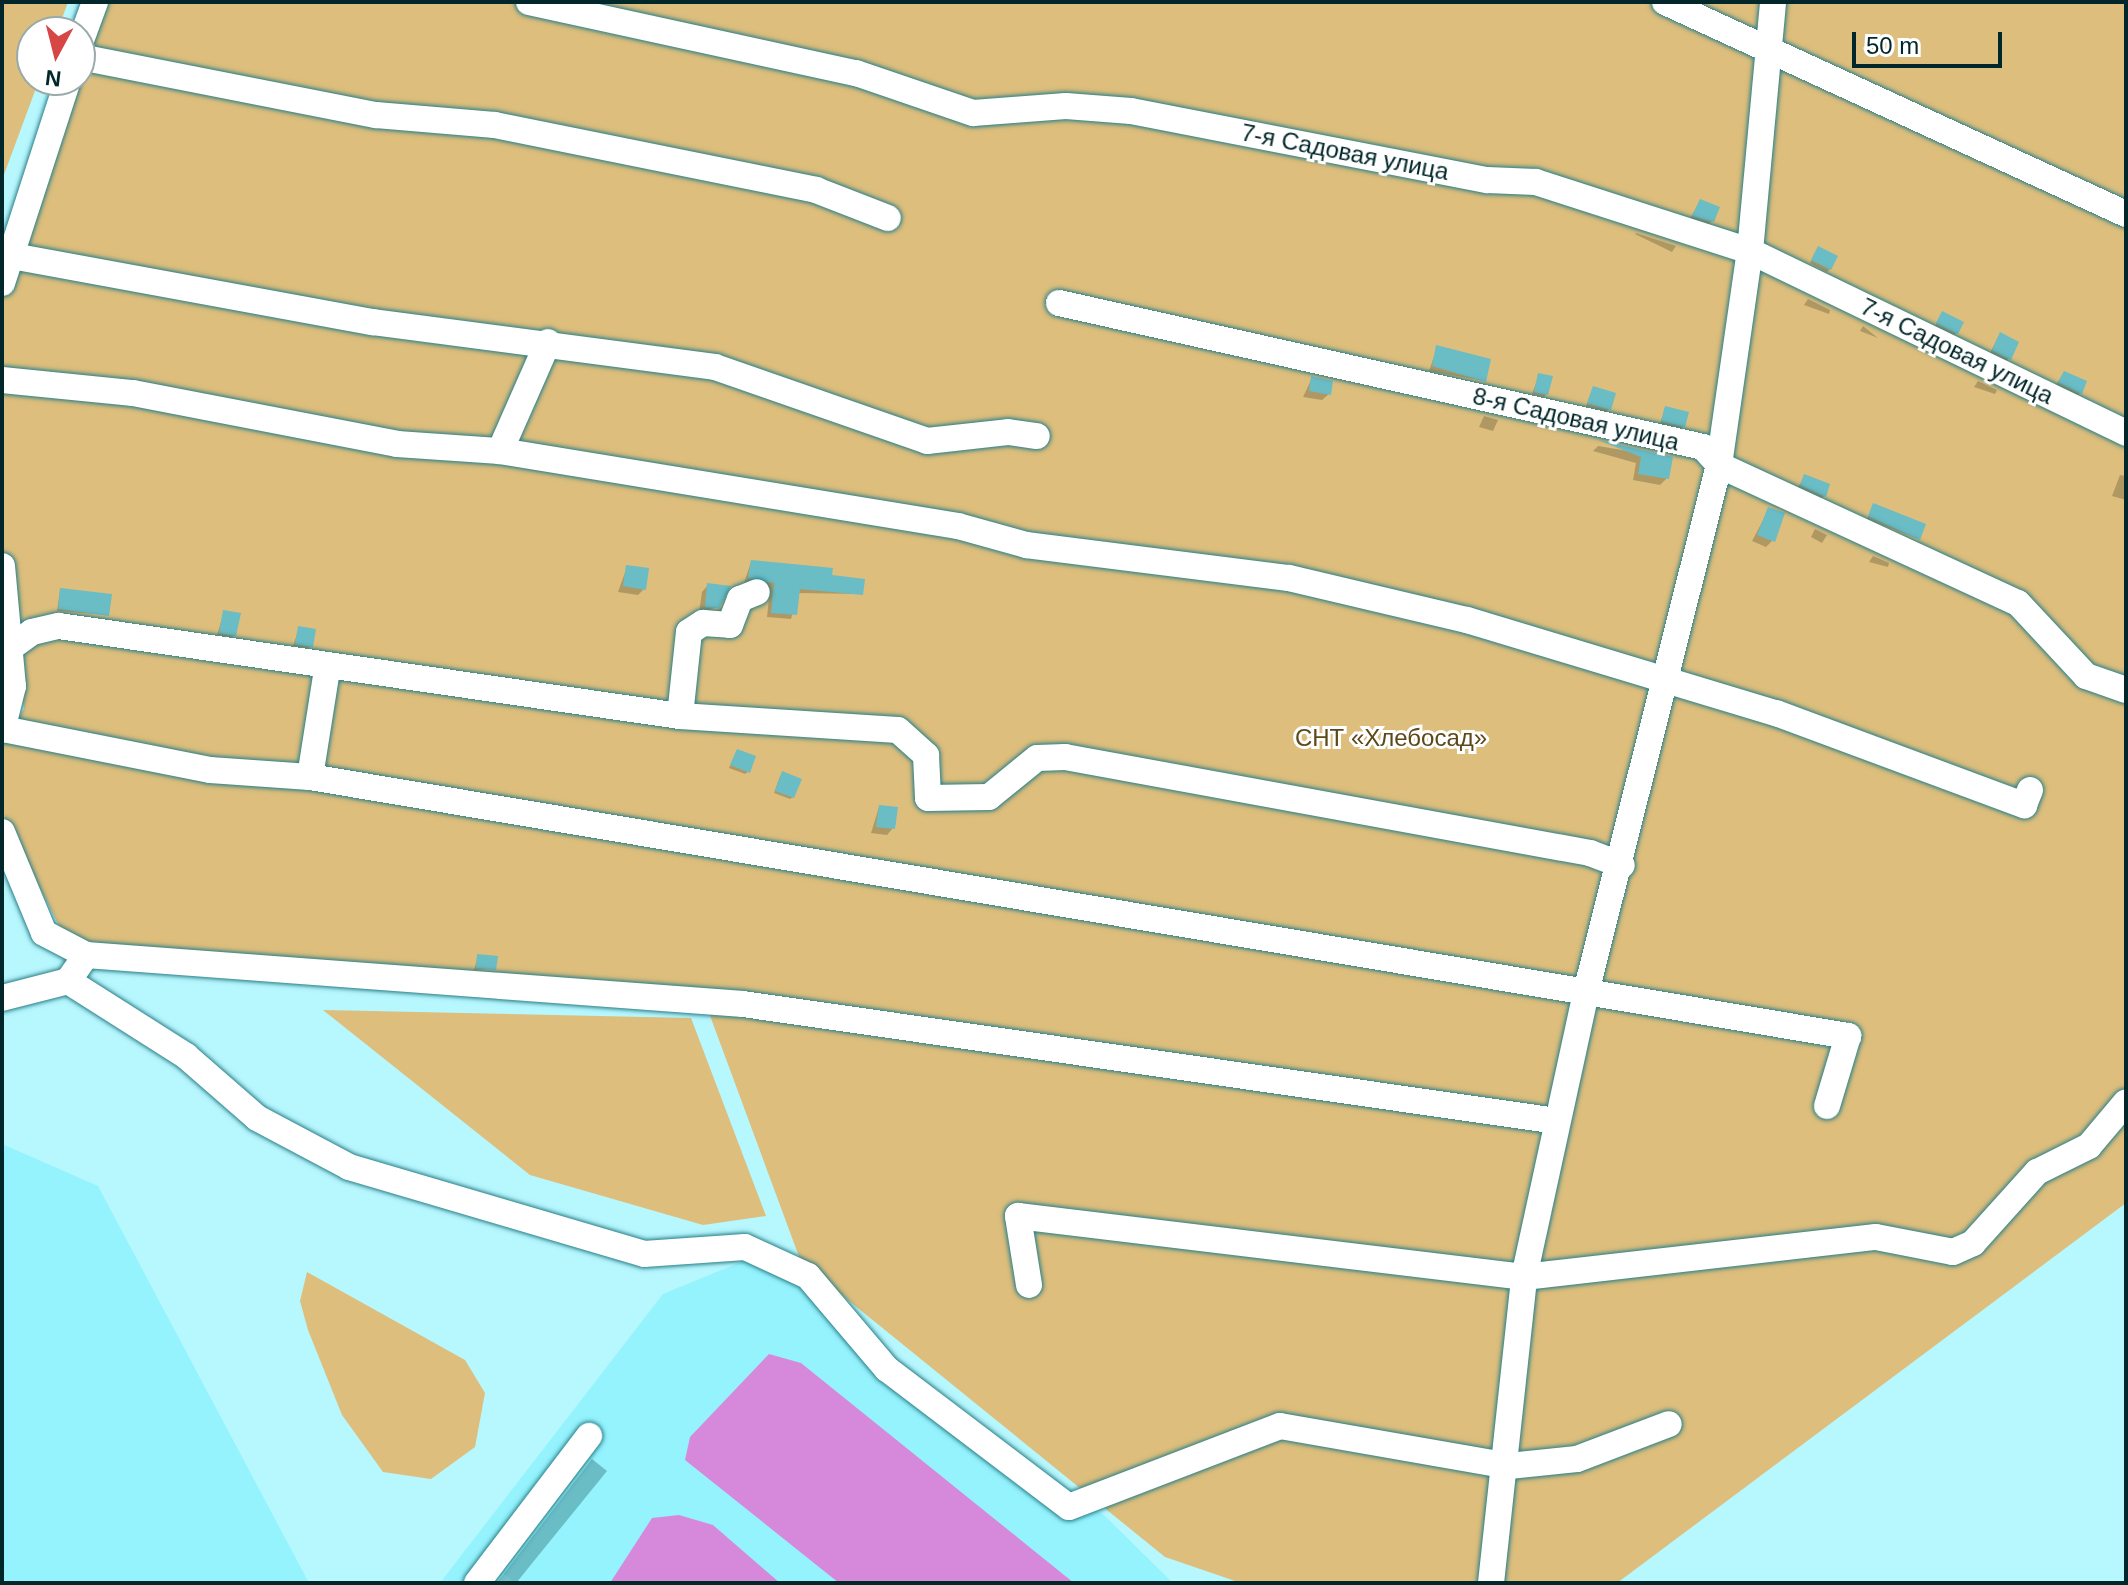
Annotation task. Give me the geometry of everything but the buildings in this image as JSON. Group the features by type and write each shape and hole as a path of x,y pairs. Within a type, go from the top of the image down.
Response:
{"lane":[{"name":"7-я Садовая улица","path":"529,2 856,73 973,113 1066,106 1131,111 1487,180 1536,182 1750,251 2126,433"},
{"path":"1665,2 2126,214"},
{"path":"1491,1583 1509,1466 1524,1277 1587,988 1669,682 1719,465 1750,251 1765,46 1773,2"},
{"path":"96,60 376,115 495,125 816,190 888,218"},
{"path":"2,283 63,96"},
{"path":"12,256 373,322 548,342 715,367 927,441 1008,432 1037,436"},
{"name":"8-я Садовая улица","path":"1059,303 1703,447 1719,465 2018,603 2086,676 2126,690"},
{"path":"500,451 548,342"},
{"path":"2,380 133,393 397,444 500,451 958,526 1026,545 1289,578 1467,620 1669,682 2024,805 2030,790"},
{"path":"2,566 13,686 2,729 210,770 310,777 1587,988 1848,1036 1827,1106"},
{"path":"680,716 689,632 703,623 730,625 740,599 757,592"},
{"path":"10,648 32,632 59,626 327,670 680,716 904,732 926,755 928,798 989,797 1037,758 1065,757 1590,853 1622,865"},
{"path":"310,777 327,670"},
{"path":"2,832 44,933 86,955 743,1004 1557,1121"},
{"path":"2,998 68,981 86,955"},
{"path":"68,981 186,1056 257,1118 349,1167 644,1254 745,1247 808,1276 887,1369 1069,1507 1280,1426 1509,1466 1577,1459 1669,1424"},
{"path":"1029,1285 1018,1216 1524,1277 1876,1237 1953,1252 1973,1243 2037,1172 2089,1146 2126,1102"},
{"path":"477,1583 589,1436"}],"shaded area":[{"path":"2,1144 98,1186 309,1583 2,1583"},
{"path":"770,1250 893,1360 1106,1517 1173,1583 440,1583 663,1294"},
{"path":"769,1354 801,1363 1074,1583 839,1583 685,1460 690,1437"},
{"path":"679,1515 713,1525 780,1583 610,1583 652,1518"}],"green space":[{"path":"2,2 68,2 63,16 16,16 16,96 33,96 2,180"},
{"name":"СНТ «Хлебосад»","path":"100,2 2126,2 2126,1203 1617,1583 1241,1583 1165,1557 801,1262 702,994 69,946 2,812 2,744 24,709 2,566 2,289 74,96 96,96 96,18"},
{"path":"323,1010 691,1018 766,1216 703,1225 530,1175"},
{"path":"307,1272 465,1360 485,1393 475,1447 431,1479 383,1472 342,1415 308,1330 300,1301"}]}
